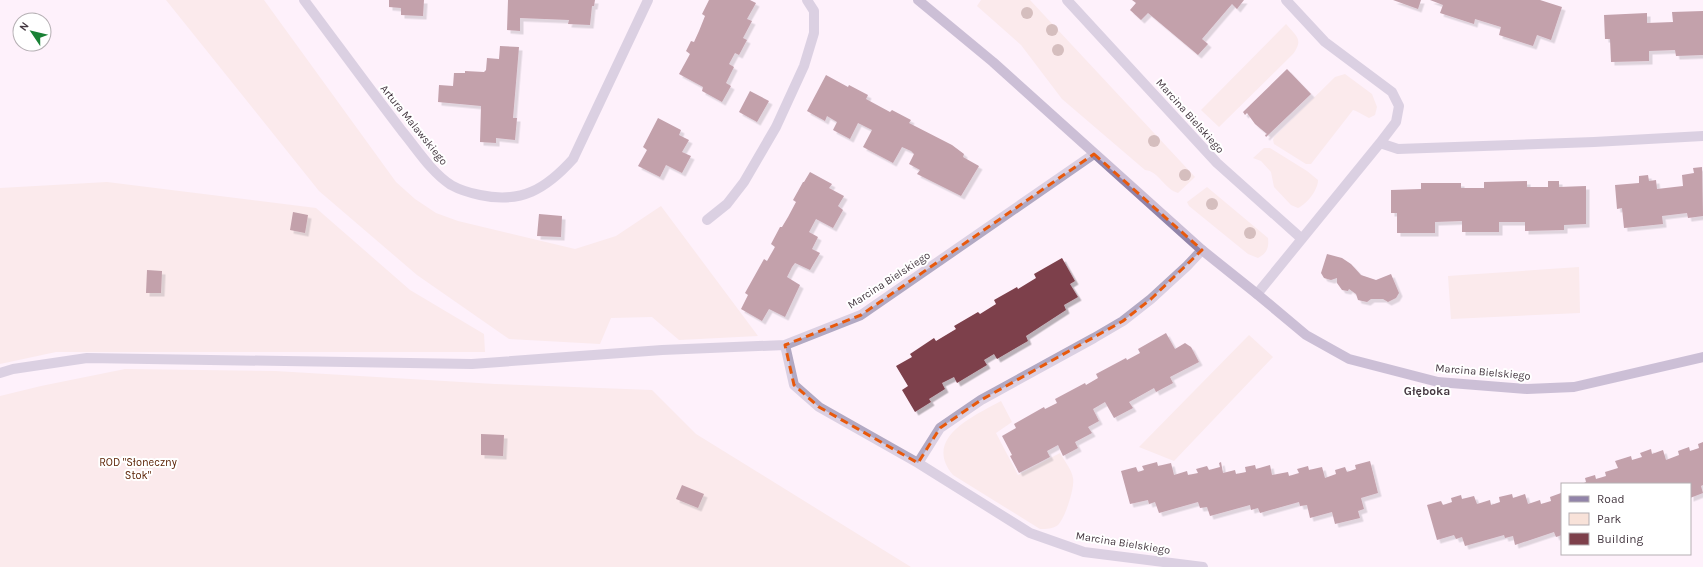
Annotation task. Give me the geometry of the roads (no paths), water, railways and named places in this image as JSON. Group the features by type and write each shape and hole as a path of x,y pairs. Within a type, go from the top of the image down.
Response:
{"street":[{"name":"Artura Malawskiego","path":"304,0 382,105 435,171 452,185 469,193 488,197 508,198 525,195 544,186 559,174 573,159 648,0"},
{"path":"707,220 727,204 744,182 776,127 804,66 814,33 814,12 807,0"},
{"name":"Marcina Bielskiego","path":"918,0 993,62 1202,250 1306,335 1349,358 1438,382 1527,388 1574,387 1703,357"},
{"name":"Marcina Bielskiego","path":"1068,0 1216,163 1302,240"},
{"path":"1257,294 1396,122 1398,106 1392,92 1325,42 1286,0"},
{"path":"1380,143 1398,149 1594,142 1703,136"},
{"name":"Marcina Bielskiego","path":"1094,154 861,315 785,345 794,385 819,407 918,463 1030,533 1084,552 1203,567"},
{"path":"918,463 940,428 981,400 1123,321 1151,299 1202,250"},
{"path":"0,373 87,358 472,364 662,350 785,345"}],"district":[{"name":"Głęboka","path":"1427,391"}],"park label":[{"name":"ROD \"Słoneczny Stok\"","path":"138,468"}]}
